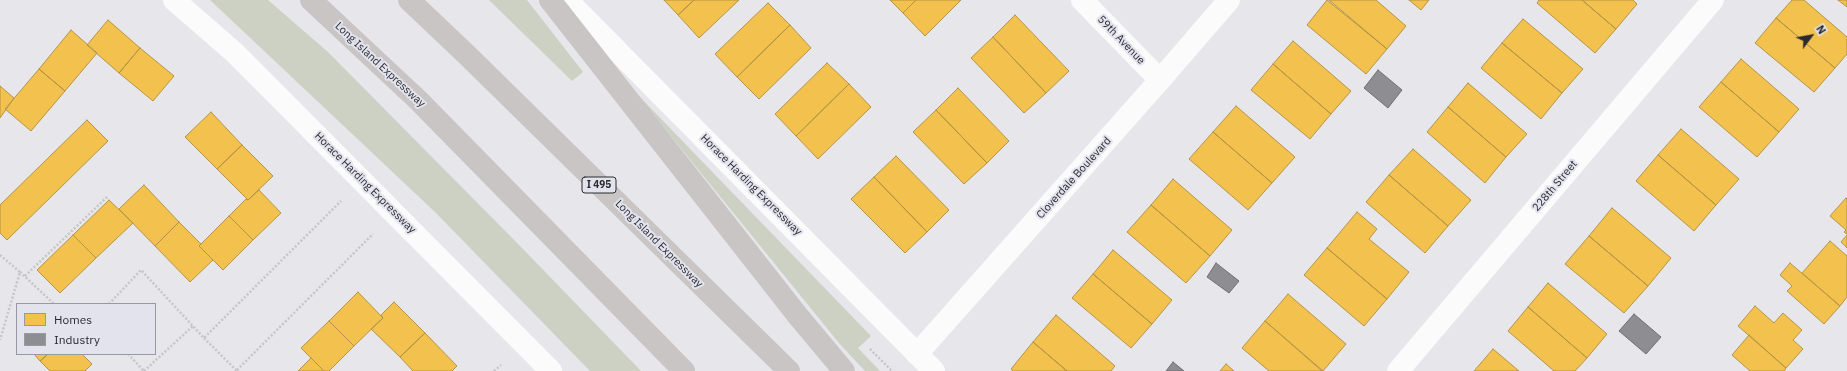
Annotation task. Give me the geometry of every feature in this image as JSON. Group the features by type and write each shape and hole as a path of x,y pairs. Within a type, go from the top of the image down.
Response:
{"highway":[{"name":"Long Island Expressway","path":"311,0 418,100 684,371"},
{"name":"Long Island Expressway","path":"409,0 789,371"},
{"path":"550,0 798,316 844,371"}],"street":[{"name":"Horace Harding Expressway","path":"174,0 240,58 551,371"},
{"name":"Horace Harding Expressway","path":"567,0 934,371"},
{"name":"59th Avenue","path":"1082,0 1160,80"},
{"name":"Cloverdale Boulevard","path":"917,354 1229,0"},
{"name":"228th Street","path":"1398,371 1713,0"}],"path":[{"path":"25,276 107,197"},
{"path":"204,338 341,201"},
{"path":"110,303 141,270 237,371 373,234"},
{"path":"0,255 25,276 53,303"},
{"path":"0,340 20,272"},
{"path":"129,355 144,371 193,326"},
{"path":"870,348 892,371"},
{"path":"494,371 501,365"}],"shaded area":[{"path":"210,0 268,0 328,52 524,250 641,371 590,371 435,212"},
{"path":"489,0 527,0 583,72 572,81"},
{"path":"636,93 871,336 858,348 880,371 865,371 839,343"}],"building: Homes":[{"path":"664,0 694,0 678,15"},
{"path":"694,0 739,0 699,38 678,15"},
{"path":"890,0 916,0 903,13"},
{"path":"916,0 961,0 925,36 903,13"},
{"path":"1327,0 1387,49 1366,74 1307,25"},
{"path":"1329,0 1376,0 1406,26 1387,49"},
{"path":"1409,0 1429,0 1421,10"},
{"path":"1539,0 1582,0 1616,29 1595,53 1537,3"},
{"path":"1582,0 1633,0 1637,4 1616,29"},
{"path":"1792,0 1804,0 1847,37 1847,54 1835,68 1776,18"},
{"path":"1838,0 1847,0 1847,7"},
{"path":"768,3 790,25 737,77 715,54"},
{"path":"1015,15 1069,71 1046,93 993,37"},
{"path":"1776,18 1835,68 1814,92 1755,43"},
{"path":"1523,19 1583,69 1562,93 1502,43"},
{"path":"108,20 140,48 119,73 87,45"},
{"path":"790,25 811,48 759,99 737,77"},
{"path":"71,30 97,53 65,91 39,69"},
{"path":"993,37 1046,93 1024,113 971,58"},
{"path":"1293,41 1351,91 1331,114 1273,64"},
{"path":"1502,43 1562,93 1541,119 1481,68"},
{"path":"140,48 174,76 153,101 119,73"},
{"path":"1741,59 1799,109 1779,132 1721,82"},
{"path":"827,63 849,84 796,136 775,114"},
{"path":"1273,64 1331,114 1310,139 1251,90"},
{"path":"39,69 65,91 31,131 5,109"},
{"path":"1721,82 1779,132 1757,157 1699,107"},
{"path":"1468,83 1527,134 1506,157 1448,107"},
{"path":"849,84 871,107 818,159 796,136"},
{"path":"0,86 14,98 0,118"},
{"path":"958,88 1009,141 987,163 936,110"},
{"path":"1236,106 1295,157 1272,183 1213,132"},
{"path":"1448,107 1506,157 1485,183 1427,132"},
{"path":"936,110 987,163 964,184 913,132"},
{"path":"211,112 242,145 217,169 185,137"},
{"path":"87,120 108,141 7,240 0,233 0,205"},
{"path":"1681,129 1739,179 1716,205 1658,155"},
{"path":"1213,132 1272,183 1248,210 1189,159"},
{"path":"242,145 273,176 248,200 217,169"},
{"path":"1413,149 1471,200 1448,226 1389,175"},
{"path":"1658,155 1716,205 1694,231 1636,181"},
{"path":"896,156 949,210 927,232 874,177"},
{"path":"1389,175 1448,226 1425,253 1366,202"},
{"path":"874,177 927,232 905,253 851,199"},
{"path":"1173,179 1232,230 1210,256 1151,205"},
{"path":"144,185 179,222 155,246 119,209"},
{"path":"259,190 281,213 253,240 229,216 246,199 248,200"},
{"path":"1846,198 1847,234 1844,232 1846,230 1830,216"},
{"path":"109,200 133,223 96,258 73,235"},
{"path":"1151,205 1210,256 1186,283 1127,232"},
{"path":"1612,208 1671,258 1648,286 1589,236"},
{"path":"1357,212 1377,229 1369,239 1409,272 1387,299 1327,248"},
{"path":"229,216 253,240 223,270 199,246"},
{"path":"179,222 201,244 199,246 213,260 190,282 155,246"},
{"path":"73,235 96,258 60,293 37,270"},
{"path":"1847,235 1847,248 1841,242"},
{"path":"1589,236 1648,286 1624,313 1565,264"},
{"path":"1830,241 1847,256 1847,297 1840,306 1802,273"},
{"path":"1327,248 1387,299 1364,326 1304,275"},
{"path":"1113,250 1172,300 1152,324 1093,274"},
{"path":"1790,263 1840,306 1824,324 1787,291 1792,286 1780,275"},
{"path":"1093,274 1152,324 1131,348 1072,298"},
{"path":"1548,283 1607,334 1587,358 1528,307"},
{"path":"358,292 383,318 354,346 329,321"},
{"path":"1288,294 1346,344 1323,371 1265,321"},
{"path":"394,302 425,333 400,357 371,329 383,318 381,315"},
{"path":"1755,306 1774,323 1783,313 1802,330 1793,340 1803,349 1786,368 1738,326"},
{"path":"1528,307 1587,358 1575,371 1554,371 1508,331"},
{"path":"1056,315 1115,366 1111,371 1067,371 1033,342"},
{"path":"329,321 354,346 329,371 324,371 301,348"},
{"path":"1265,321 1322,371 1269,371 1242,348"},
{"path":"425,333 457,366 452,371 413,371 400,357"},
{"path":"1749,335 1786,368 1784,371 1750,371 1732,355"},
{"path":"1033,342 1067,371 1013,371 1011,369"},
{"path":"1493,349 1519,371 1474,371"},
{"path":"35,355 47,355 40,361"},
{"path":"47,355 83,355 92,364 85,371 50,371 40,361"},
{"path":"311,358 324,371 298,371"},
{"path":"1226,364 1234,371 1220,371"}],"building: Industry":[{"path":"1378,70 1402,90 1388,108 1364,88"},
{"path":"1216,263 1239,281 1229,293 1207,277"},
{"path":"1634,314 1661,337 1646,354 1619,331"},
{"path":"1173,362 1184,371 1166,371"}]}
